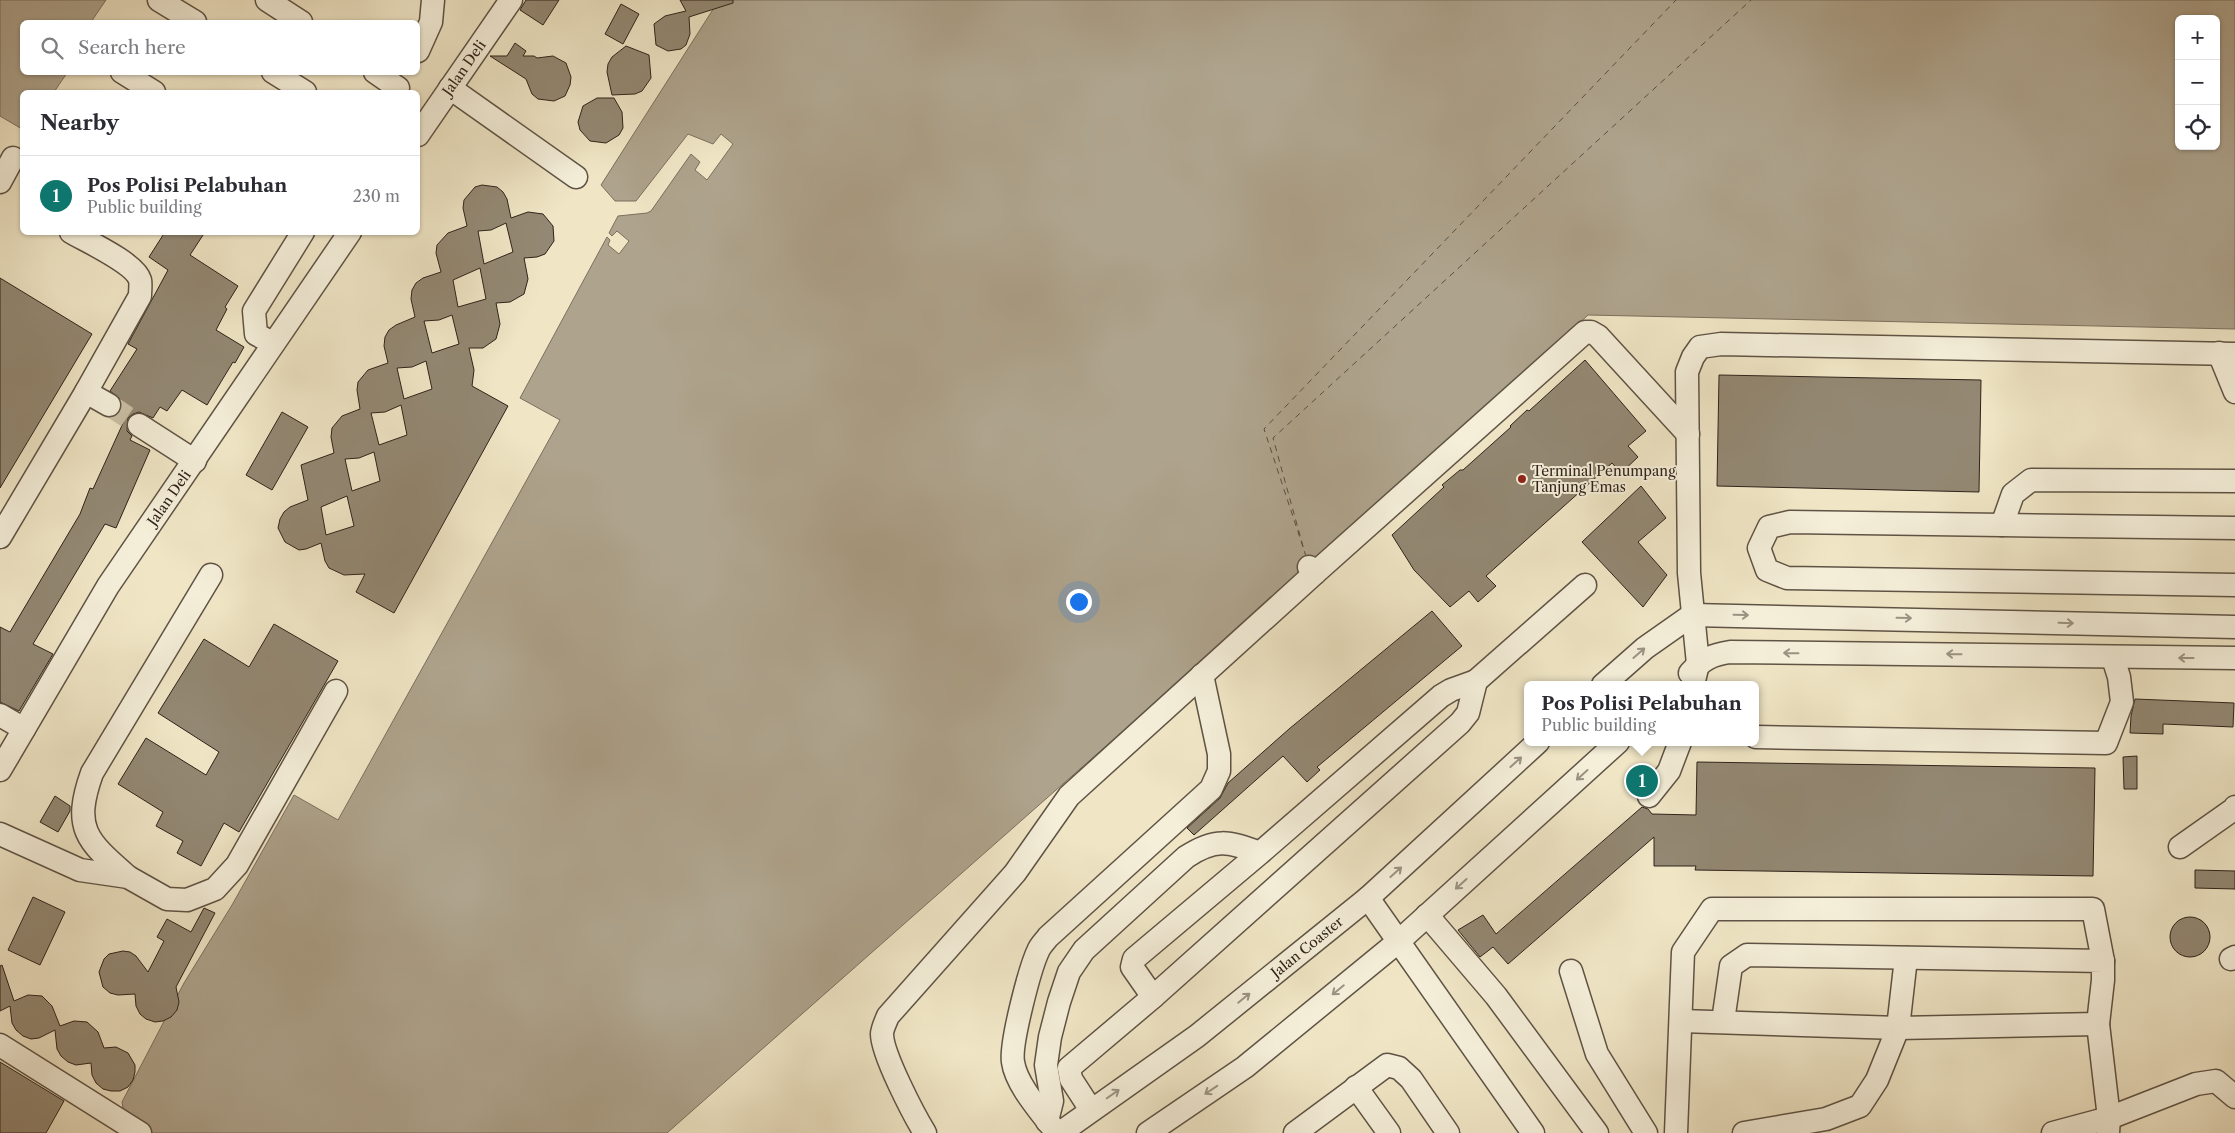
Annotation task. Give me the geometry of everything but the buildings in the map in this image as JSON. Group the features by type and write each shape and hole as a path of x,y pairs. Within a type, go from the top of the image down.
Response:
{"lane":[{"path":"159,0 192,20"},
{"path":"267,0 298,20"},
{"path":"420,46 431,22 433,0"},
{"name":"Jalan Deli","path":"420,132 511,0"},
{"path":"127,75 151,90"},
{"path":"278,75 302,90"},
{"path":"381,75 400,84"},
{"path":"450,88 576,177"},
{"path":"0,182 13,158"},
{"path":"0,537 86,392 140,296 140,280 135,272 76,235"},
{"path":"272,343 256,334 254,311 301,235"},
{"name":"Jalan Deli","path":"3,759 24,729 108,586 272,343 348,235"},
{"path":"925,1133 912,1111 888,1057 882,1034 888,1016 1015,872 1069,796 1202,675 1312,570 1585,332 1591,332 1598,336 1688,434"},
{"path":"1696,674 1689,573 1687,372 1693,357 1700,347 1721,344 2227,354 2235,392"},
{"path":"86,392 109,405"},
{"path":"139,426 194,461"},
{"path":"2002,525 2013,494 2031,480 2235,482"},
{"path":"2235,528 1790,522 1769,527 1759,548 1767,570 1787,578 2235,585"},
{"path":"211,575 92,773 83,798 83,820 97,850 128,877 167,899 188,900 215,890 237,865 336,691"},
{"path":"1153,996 1132,967 1134,959 1441,696 1451,690 1476,682 1586,585"},
{"path":"1608,681 1645,648 1692,614 1986,620 2124,626 2235,627"},
{"path":"1986,620 1990,655"},
{"path":"1685,681 1696,674 1713,654 1730,652 2235,658"},
{"path":"1759,737 2106,743 2122,702 2119,677 2113,658"},
{"path":"1054,1129 1017,1078 1013,1062 1013,1045 1034,962 1040,947 1048,937 1211,789 1219,771 1219,754 1202,675"},
{"path":"1091,1110 1071,1079 1069,1068 1153,996 1460,723 1468,713 1476,682"},
{"path":"0,715 24,729"},
{"name":"Jalan Coaster","path":"1054,1129 1091,1110 1197,1036 1368,898 1534,746"},
{"path":"1148,1133 1245,1067 1398,941 1614,746"},
{"path":"1648,796 1669,771 1678,746"},
{"path":"2180,846 2234,810 2235,807"},
{"path":"0,834 80,870 128,877"},
{"path":"1054,1129 1046,1065 1050,1037 1069,972 1084,950 1186,857 1202,846 1215,843 1230,843 1260,853"},
{"path":"1368,898 1533,1133"},
{"path":"1676,1133 1683,952 1712,909 2093,909 2103,961 2103,980 2098,1024 2108,1125"},
{"path":"1427,915 1496,996 1597,1133"},
{"path":"1724,1021 1731,966 1748,955 2103,961"},
{"path":"1744,1133 1826,1119 1860,1106 1877,1080 1898,1028 1906,958"},
{"path":"1571,971 1597,1054 1646,1133"},
{"path":"1681,1021 1898,1028 2098,1024"},
{"path":"0,1045 140,1133"},
{"path":"1295,1133 1387,1066 1399,1068 1411,1079 1448,1133"},
{"path":"2053,1133 2108,1125 2196,1084 2216,1081 2235,1098"},
{"path":"1356,1087 1389,1133"}],"shaded area":[{"path":"0,0 106,0 92,20 20,20 20,75 66,75 55,90 20,90 20,128 0,116"},
{"path":"719,0 2235,0 2235,329 1588,315 1520,379 1309,567 667,1133 151,1133 124,1114 122,1102 184,983 232,905 294,795 338,820 560,420 520,398 607,237 610,240 608,245 619,254 629,241 617,231 612,236 609,233 618,216 651,211 691,154 700,162 695,170 707,180 733,144 721,134 713,144 688,134 636,201 615,201 601,185"}],"ferry route":[{"path":"1303,547 1264,429 1676,0"},
{"path":"1306,557 1273,438 1751,0"}],"tunnel":[{"path":"109,405 139,425"}],"place":[{"name":"Terminal Penumpang Tanjung Emas","path":"1522,479"},
{"name":"Pos Polisi Pelabuhan","path":"1642,781"}]}
